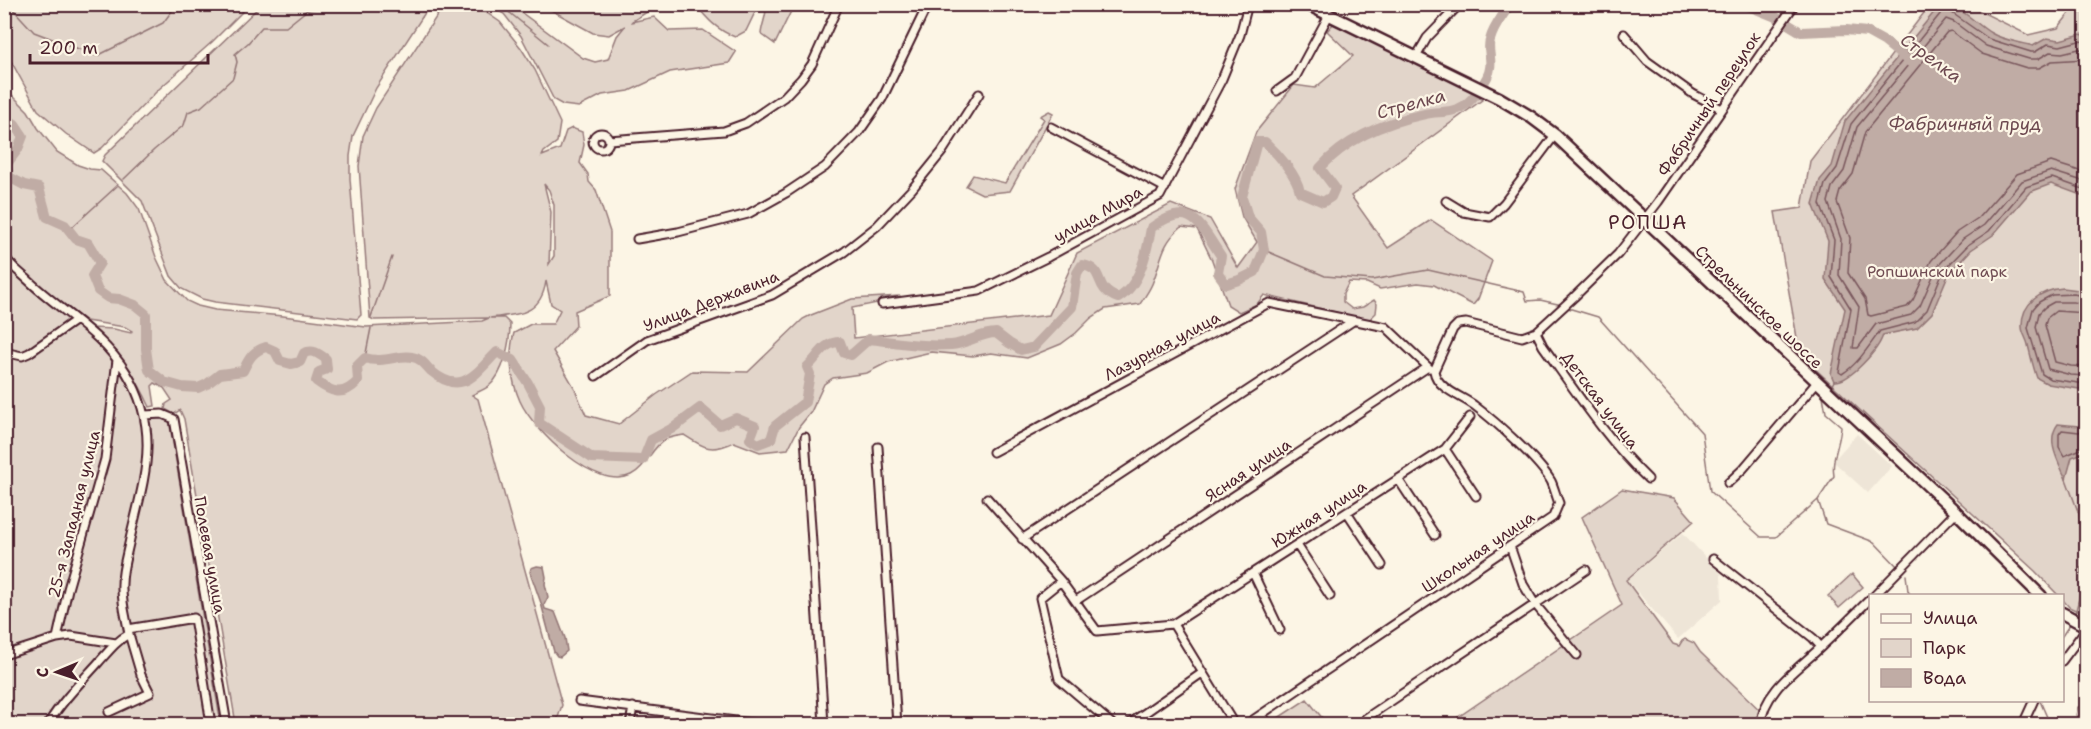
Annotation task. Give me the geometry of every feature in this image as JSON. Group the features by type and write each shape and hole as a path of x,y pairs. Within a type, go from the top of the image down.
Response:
{"main road":[{"name":"Стрельнинское шоссе","path":"1307,4 1499,98 1532,117 1555,135 1956,512 2039,594"},
{"path":"2064,614 2086,628"}],"street":[{"path":"609,141 724,131 746,123 784,97 801,80 812,64 839,4"},
{"path":"637,239 678,232 748,214 786,193 825,167 859,132 882,99 928,4"},
{"name":"улица Мира","path":"882,304 979,291 1048,257 1160,196 1222,79 1240,35 1248,4"},
{"path":"1442,4 1451,13"},
{"path":"1416,57 1426,38 1460,4"},
{"name":"Фабричный переулок","path":"1644,219 1659,202 1791,7"},
{"path":"1277,91 1295,78 1329,15"},
{"path":"1624,34 1647,61 1693,94 1722,109"},
{"name":"Улица Державина","path":"596,376 647,340 772,295 844,252 877,226 912,189 942,152 979,94"},
{"path":"1051,127 1165,188"},
{"path":"1446,201 1464,212 1490,217 1504,203 1555,135"},
{"path":"1431,369 1458,324 1466,323 1522,337 1536,332 1618,254 1644,219"},
{"path":"4,256 38,290 104,345 126,372 145,415 148,436 146,466 124,564 122,599 141,675 150,693 109,712"},
{"name":"Лазурная улица","path":"993,452 1269,303 1386,327 1431,369"},
{"path":"4,352 22,356 76,320"},
{"path":"1022,539 1353,321"},
{"name":"Детская улица","path":"1536,332 1543,346 1609,437 1648,479"},
{"name":"25-я Западная улица","path":"57,638 68,589 105,459 117,360"},
{"name":"Школьная улица","path":"1247,724 1553,517 1559,503 1551,482 1524,450 1475,406 1444,386 1435,378 1431,369"},
{"name":"Ясная улица","path":"1077,600 1431,369"},
{"path":"1728,483 1743,469 1817,382"},
{"name":"Полевая улица","path":"145,415 162,414 174,419 226,724"},
{"name":"Южная улица","path":"1173,624 1445,449 1470,417"},
{"path":"805,437 824,724"},
{"path":"878,447 897,724"},
{"path":"1445,449 1476,496"},
{"path":"1398,479 1435,535"},
{"path":"987,498 1077,600 1097,631 1173,624 1234,724"},
{"path":"1347,512 1382,565"},
{"path":"1875,594 1956,512"},
{"path":"1297,544 1330,596"},
{"path":"1510,546 1523,584 1535,604 1577,655"},
{"path":"1713,560 1813,638 1821,647"},
{"path":"1366,718 1586,570"},
{"path":"1253,573 1280,630"},
{"path":"1061,581 1040,598 1059,679 1112,724"},
{"path":"1761,724 1762,714 1775,692 1790,674 1869,600"},
{"name":"Полевая улица","path":"129,631 194,618 211,724"},
{"path":"2064,657 2086,628"},
{"path":"48,724 70,693 129,631"},
{"path":"4,655 57,638 71,636 116,643"},
{"path":"1129,724 1202,673"},
{"path":"579,701 633,707 721,722 759,724"},
{"path":"2023,724 2033,702"},
{"path":"630,724 633,707"},
{"path":"1262,716 1269,724"}],"shaded area":[{"path":"1857,434 1892,466 1868,493 1833,461"},
{"path":"1683,533 1721,574 1722,600 1678,639 1627,580"}],"green space":[{"path":"460,4 481,9 500,22 535,70 560,123 557,142 542,156 560,149 566,131 572,128 582,132 584,145 580,163 588,174 589,182 596,190 610,232 610,296 575,311 576,326 553,351 574,387 586,415 619,424 692,371 748,372 803,319 852,299 900,296 902,298 852,308 854,338 1049,315 1077,253 1171,204 1210,219 1238,268 1257,242 1242,217 1235,189 1256,132 1294,85 1315,88 1353,56 1327,31 1333,24 1463,85 1482,100 1351,196 1388,248 1431,220 1492,261 1478,299 1473,305 1434,285 1418,283 1380,289 1367,283 1349,282 1343,294 1343,302 1352,309 1363,307 1374,300 1377,304 1376,313 1369,320 1264,295 1257,304 1239,312 1228,305 1212,260 1197,229 1181,227 1165,247 1152,284 1140,304 1105,309 1061,344 1027,358 991,353 973,356 931,352 888,362 867,373 833,378 824,384 811,412 799,427 788,449 760,452 734,442 708,448 684,435 666,439 631,475 617,478 601,475 567,455 538,427 527,413 517,393 511,358 514,333 531,324 553,324 560,310 551,304 546,281 539,301 534,307 519,314 490,318 504,318 510,324 509,340 499,374 487,387 472,395 478,399 562,705 556,724 236,724 184,419 180,410 174,414 165,409 166,404 172,400 164,388 155,383 152,386 155,406 150,407 126,364 93,328 131,333 132,331 125,327 86,321 41,288 13,260 5,245 4,87 28,111 57,152 78,165 101,170 127,193 139,209 167,280 187,301 215,310 366,327 482,321 489,318 374,320 370,318 359,166 363,136 376,108 442,8 447,5","holes":["544,184 549,190 554,205 554,256 549,264 551,212"]},
{"path":"4,5 249,5 212,42 159,89 102,148 94,153 66,134 38,110 5,50"},
{"path":"261,5 430,5 376,88 353,136 350,179 361,315 357,319 215,302 202,299 182,289 171,276 142,201 102,161 105,155"},
{"path":"488,5 511,5 583,58 595,62 608,59 617,36 625,26 609,35 593,33 542,5 658,5 631,22 654,17 669,31 703,30 736,52 729,63 670,72 629,91 602,95 579,107 563,105 554,100 521,36 504,14"},
{"path":"696,5 758,6 746,31 735,37 713,24"},
{"path":"766,5 794,5 775,44 761,34"},
{"name":"Ропшинский парк","path":"1930,5 1968,5 2028,35 2058,28 2076,5 2086,5 2086,615 2069,607 2064,601 2064,594 2057,594 2035,571 1800,355 1775,212 1802,208 1810,161"},
{"path":"1049,111 1053,113 1010,191 982,194 966,186 973,175 1005,183 1044,119 1040,116"},
{"path":"4,264 35,293 82,329 101,347 123,375 143,411 169,420 221,724 5,724"},
{"path":"1622,489 1674,498 1694,521 1626,580 1673,644 1679,646 1685,639 1694,643 1700,652 1769,719 1766,724 1448,724 1622,605 1582,517"},
{"path":"1852,574 1863,587 1839,608 1828,596"},
{"path":"1307,699 1327,724 1269,724"},
{"path":"2078,707 2086,708 2086,724 2076,715"}],"water":[{"name":"Фабричный пруд","path":"1940,5 1961,11 1995,35 2033,46 2047,38 2060,40 2081,34 2086,38 2086,197 2051,184 2030,192 1993,235 1971,250 1948,275 1932,313 1917,328 1883,335 1863,364 1847,377 1834,381 1831,374 1845,309 1825,279 1828,241 1813,204 1820,180 1832,166 1845,121"},
{"path":"2063,288 2086,291 2086,390 2048,384 2037,378 2022,329 2025,311 2034,299 2047,292"},
{"path":"2086,422 2086,452 2072,457 2066,479 2054,452 2054,431 2058,424 2079,426"},
{"path":"544,567 546,577 548,597 544,605 545,609 555,612 565,638 567,651 560,657 554,652 530,572 531,568"}],"waterway":[{"path":"11,4 11,7 34,32 97,56 163,23 177,4"},
{"path":"124,179 184,125 188,112 201,107 233,78 237,62 235,54 262,27 286,27 307,10 337,4"},
{"path":"499,4 548,44"},
{"name":"Стрелка","path":"4,117 15,124 23,136 18,149 6,165 9,177 24,185 39,188 47,217 65,225 76,239 88,243 100,263 92,276 98,291 108,298 135,305 146,314 146,349 149,370 164,382 198,388 220,374 243,371 252,356 266,347 275,351 280,361 291,364 300,362 304,353 307,352 320,355 326,359 327,369 319,372 316,381 337,392 353,386 358,381 357,366 365,358 372,360 407,356 415,358 442,379 460,382 475,375 497,352 513,360 528,383 540,406 539,423 592,458 643,460 651,440 673,428 700,408 720,425 736,418 755,426 750,439 758,444 771,439 775,426 805,402 810,374 807,367 829,344 840,342 844,353 851,355 869,339 920,345 951,345 996,333 1021,350 1034,347 1072,307 1077,273 1082,265 1094,270 1104,289 1118,298 1126,293 1137,277 1145,258 1151,228 1176,216 1185,215 1200,225 1221,256 1218,273 1226,284 1255,272 1264,250 1261,232 1248,217 1242,197 1257,142 1265,142 1281,159 1291,172 1300,192 1323,202 1331,197 1335,188 1320,168 1342,148 1382,127 1425,114 1455,110 1472,98 1489,73 1491,35 1510,4"},
{"name":"Стрелка","path":"1744,4 1776,17 1801,32 1846,30 1867,32 1885,42 1910,62"},
{"path":"69,230 117,186"},
{"path":"1264,250 1325,276 1372,280 1428,270 1524,292 1527,301 1540,300 1562,305"},
{"path":"371,317 392,257"},
{"path":"1568,308 1598,317 1702,433 1710,491 1761,537 1776,537 1818,500 1826,524 1874,542 1898,567"},
{"path":"365,358 371,328"},
{"path":"1831,387 1834,381"},
{"path":"1818,500 1834,476 1834,463 1841,426 1826,413 1823,396"},
{"path":"2066,479 2079,514 2082,539 2082,587 2075,614"},
{"path":"1906,575 1910,594"},
{"path":"2064,633 2070,624"},
{"path":"2040,702 2050,724"}],"district":[{"name":"РОПША","path":"1648,222"}]}
